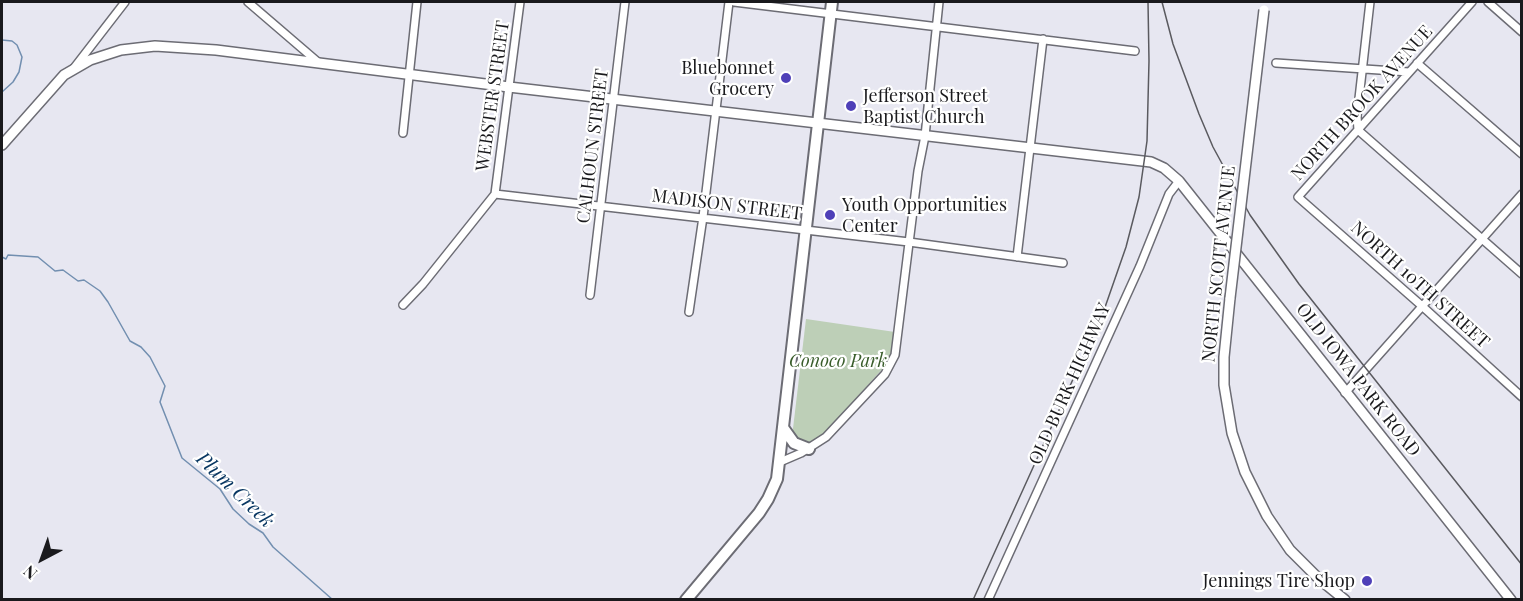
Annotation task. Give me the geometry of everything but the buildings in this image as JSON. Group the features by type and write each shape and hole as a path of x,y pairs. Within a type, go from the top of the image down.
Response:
{"main road":[{"path":"686,600 768,499 777,479 831,7"},
{"path":"784,429 794,443 809,449"}],"street":[{"path":"71,72 125,2"},
{"path":"248,2 319,63"},
{"path":"403,133 417,2"},
{"name":"WEBSTER STREET","path":"495,194 520,2"},
{"name":"CALHOUN STREET","path":"590,295 625,2"},
{"path":"689,312 729,2"},
{"path":"734,2 831,7 937,27 1135,51"},
{"path":"780,462 809,449 826,437 892,364 898,344 909,242 925,136 939,2"},
{"path":"1370,2 1357,116 1358,129 1521,274"},
{"name":"NORTH BROOK AVENUE","path":"1298,197 1472,2"},
{"path":"1488,2 1521,32"},
{"name":"NORTH SCOTT AVENUE","path":"1265,6 1230,298 1224,357 1224,385 1232,433 1245,472 1267,516 1290,550 1313,574 1345,600"},
{"path":"1017,257 1043,39"},
{"name":"OLD IOWA PARK ROAD","path":"2,145 52,87 71,72 90,60 121,50 155,46 216,50 509,87 1151,162 1169,171 1179,181 1510,600"},
{"path":"1276,63 1409,72"},
{"path":"1417,63 1521,154"},
{"name":"OLD BURK HIGHWAY","path":"988,600 1140,266 1170,194 1179,181"},
{"path":"403,305 423,284 495,194"},
{"name":"MADISON STREET","path":"495,194 909,242 1063,263"},
{"path":"1345,393 1521,194"},
{"name":"NORTH 10TH STREET","path":"1298,197 1521,397"}],"green space":[{"name":"Conoco Park","path":"806,319 895,332 890,360 819,440 809,445 792,437"}],"waterway":[{"name":"Plum Creek","path":"2,40 12,41 17,45 22,57 19,72 13,82 2,92"},
{"name":"Plum Creek","path":"2,257 6,259 8,255 38,257 55,271 63,270 78,281 84,280 100,291 130,341 141,347 150,357 165,386 160,402 182,458 220,489 233,509 263,533 273,547 333,600"}],"railway":[{"path":"973,600 1103,313 1126,247 1139,197 1147,141 1148,2"},
{"path":"1162,2 1173,44 1199,114 1213,147 1250,215 1299,284 1522,565"}],"place":[{"name":"Bluebonnet Grocery","path":"786,78"},
{"name":"Jefferson Street Baptist Church","path":"851,106"},
{"name":"Youth Opportunities Center","path":"830,215"},
{"name":"Jennings Tire Shop","path":"1367,581"}]}
